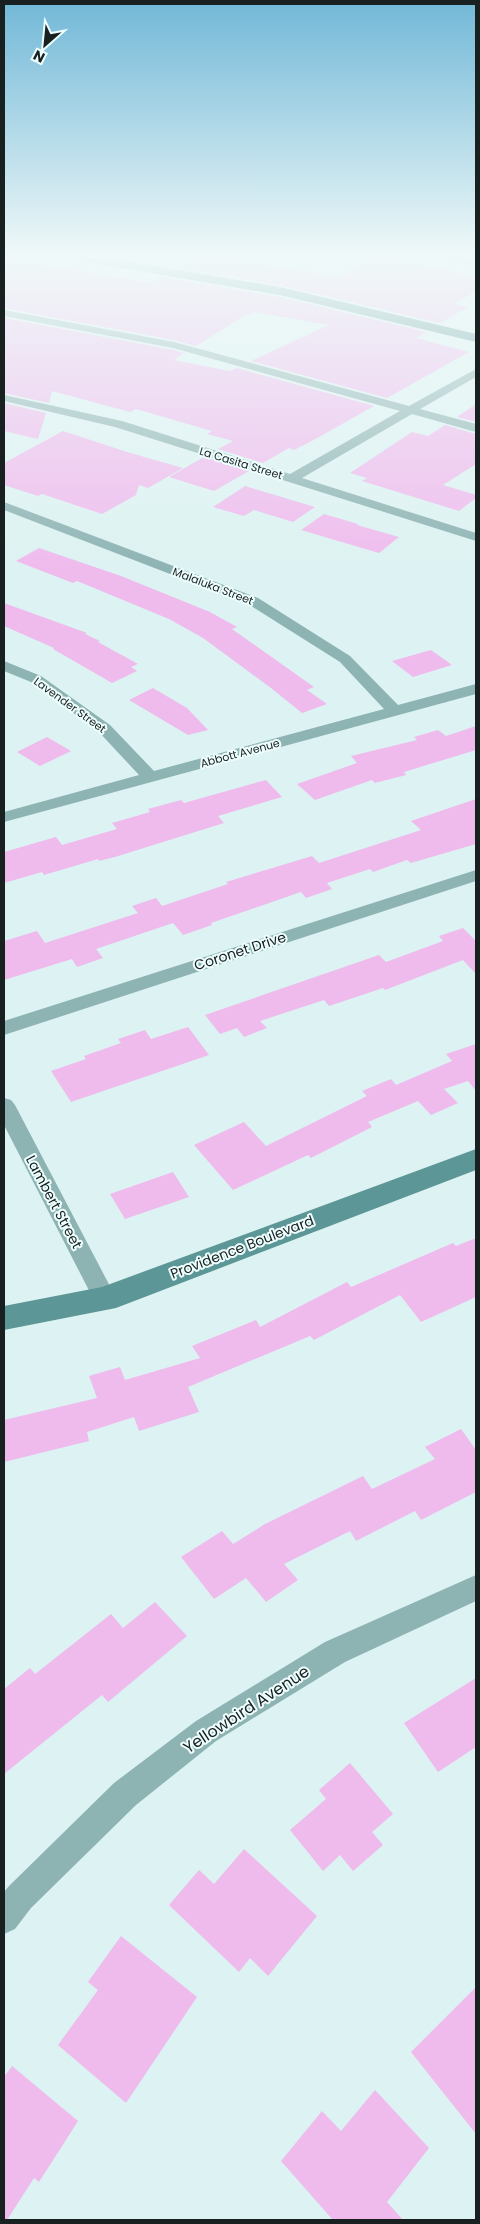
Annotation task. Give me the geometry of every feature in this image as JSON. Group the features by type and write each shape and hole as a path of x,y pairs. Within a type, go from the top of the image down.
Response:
{"street":[{"path":"236,362 476,428"},
{"path":"292,478 476,372"},
{"name":"La Casita Street","path":"4,398 118,424 476,537"},
{"name":"Malaluka Street","path":"4,506 253,601 345,659 395,711"},
{"name":"Lavender Street","path":"4,666 36,679 104,728 150,777"},
{"name":"Abbott Avenue","path":"4,817 476,690"},
{"name":"Coronet Drive","path":"4,1028 476,875"},
{"name":"Lambert Street","path":"4,1105 105,1299"},
{"name":"Providence Boulevard","path":"4,1318 105,1299 476,1159"},
{"name":"Yellowbird Avenue","path":"4,1918 20,1897 125,1794 206,1731 335,1652 476,1588"}],"building":[{"path":"4,362 183,362 230,371 237,368 374,406 312,441 294,450 289,448 263,463 218,449 233,441 207,434 212,431 136,409 130,412 52,391 49,403 4,393"},
{"path":"254,362 452,362 387,398"},
{"path":"4,403 46,413 38,439 4,431"},
{"path":"476,404 476,422 457,417"},
{"path":"445,425 476,434 476,464 443,485 476,495 476,498 459,511 362,481 367,478 350,473 412,432 428,436"},
{"path":"63,431 183,468 148,488 139,485 136,495 102,514 42,494 38,496 4,485 4,463"},
{"path":"204,457 249,471 214,491 169,477"},
{"path":"245,486 315,507 293,522 254,510 244,516 213,507"},
{"path":"324,514 399,537 379,553 301,530"},
{"path":"39,548 121,576 210,612 237,627 232,629 314,687 307,690 327,704 302,713 203,638 169,619 77,581 73,583 16,561"},
{"path":"4,603 87,633 85,634 138,664 131,667 137,671 112,683 54,648 4,626"},
{"path":"431,650 452,665 413,677 392,661"},
{"path":"153,688 187,708 208,730 188,735 129,700"},
{"path":"476,726 476,750 404,772 406,775 375,783 372,780 315,800 297,784 357,763 351,756 417,740 414,737 438,730 446,736"},
{"path":"47,737 71,751 40,766 17,752"},
{"path":"266,780 282,797 218,816 224,823 115,857 99,861 98,859 44,875 42,872 4,883 4,852 56,837 62,845 117,829 112,823 150,812 148,809 181,800 184,803"},
{"path":"476,799 476,844 411,863 407,860 373,872 370,869 327,883 332,889 306,898 301,892 211,923 212,925 183,935 173,923 96,949 103,958 77,967 72,959 4,980 4,941 37,931 45,943 138,913 132,906 156,898 162,906 228,884 226,882 312,856 319,863 421,830 411,821"},
{"path":"463,928 476,941 476,974 463,960 385,990 383,988 329,1006 324,1000 260,1021 267,1028 244,1037 237,1028 220,1034 205,1015 379,955 386,962 443,941 439,936"},
{"path":"188,1027 209,1055 71,1102 51,1071 86,1059 84,1056 121,1043 118,1039 145,1030 151,1039"},
{"path":"476,1044 476,1091 468,1081 444,1089 458,1103 431,1115 418,1101 368,1122 372,1127 311,1158 308,1155 233,1190 194,1145 244,1122 266,1146 367,1096 362,1091 391,1079 396,1085 452,1061 446,1054"},
{"path":"173,1172 189,1197 125,1219 110,1194"},
{"path":"476,1238 476,1297 421,1322 400,1295 314,1340 310,1336 188,1387 199,1412 139,1431 134,1417 87,1432 89,1441 4,1462 4,1420 97,1398 89,1376 120,1367 125,1380 200,1358 192,1346 256,1320 260,1327 347,1282 351,1287 453,1243 456,1246"},
{"path":"461,1429 476,1450 476,1492 421,1520 415,1511 356,1541 350,1531 284,1564 298,1580 266,1602 246,1578 214,1599 181,1557 222,1531 233,1544 265,1524 363,1476 372,1489 435,1459 425,1447"},
{"path":"155,1602 187,1636 108,1702 102,1695 4,1774 4,1689 30,1668 35,1674 111,1614 123,1628"},
{"path":"476,1678 476,1747 438,1772 404,1723"},
{"path":"350,1763 393,1814 372,1832 383,1845 353,1871 340,1855 323,1871 290,1830 326,1799 319,1790"},
{"path":"244,1849 317,1916 268,1976 250,1958 239,1972 169,1905 199,1870 214,1884"},
{"path":"121,1936 197,1997 126,2103 58,2045 98,1990 88,1982"},
{"path":"476,1987 476,2134 411,2052"},
{"path":"12,2066 78,2121 39,2182 34,2178 7,2220 4,2220 4,2077"},
{"path":"375,2090 429,2148 387,2202 403,2220 333,2220 281,2161 322,2111 341,2131"}]}
